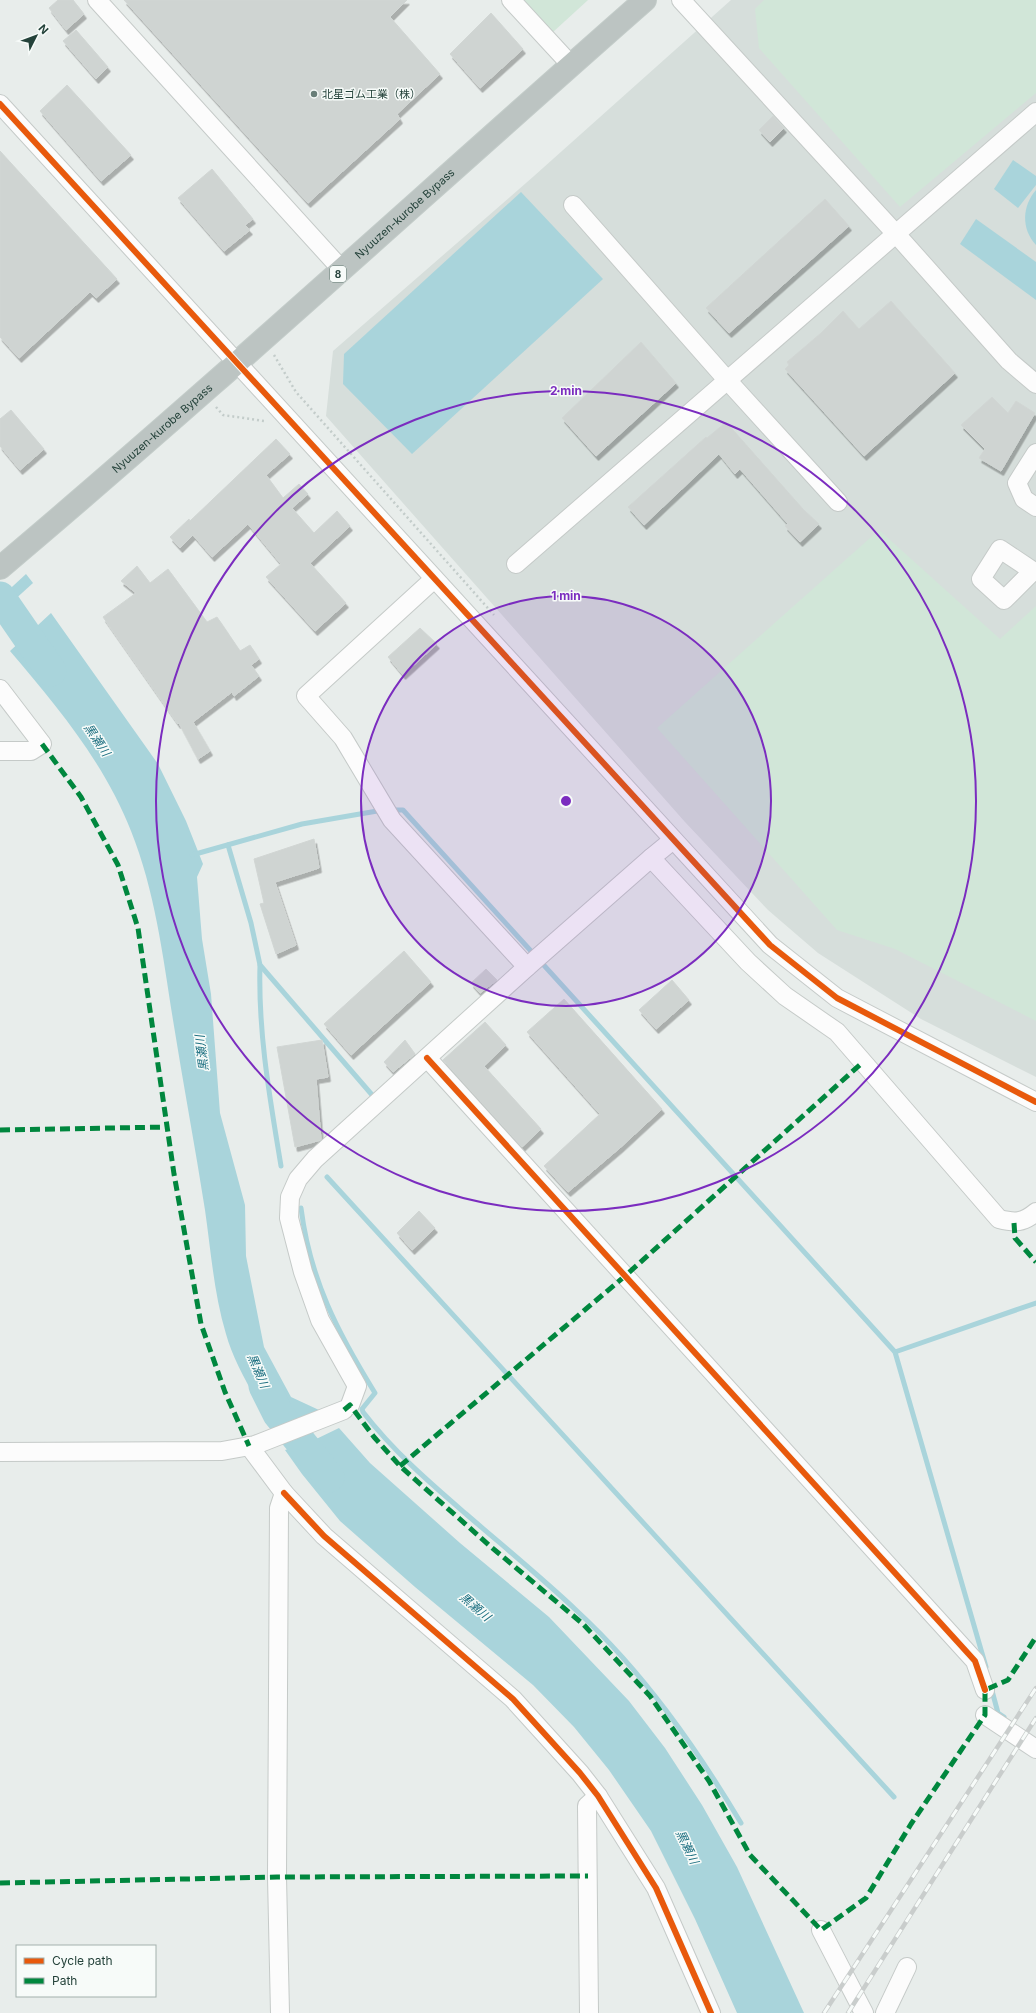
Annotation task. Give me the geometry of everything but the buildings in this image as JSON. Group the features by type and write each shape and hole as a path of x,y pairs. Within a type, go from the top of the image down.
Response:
{"highway":[{"name":"Nyuuzen-kurobe Bypass","path":"0,568 82,500 645,0"}],"street":[{"path":"97,0 342,270"},
{"path":"511,0 570,66"},
{"path":"681,0 897,235 1009,361 1036,384"},
{"path":"0,104 770,945 837,998 1036,1102"},
{"path":"516,564 897,235 1036,112"},
{"path":"573,204 728,381 838,502"},
{"path":"1036,453 1016,483 1024,499 1036,507"},
{"path":"434,579 306,696 343,738 392,820 527,967"},
{"path":"0,689 42,744 31,751 0,752"},
{"path":"0,1452 222,1451 252,1445 347,1408 357,1386 320,1320 303,1272 289,1218 290,1197 298,1179 315,1159 527,967 673,840"},
{"path":"651,858 748,962 786,996 837,1032 999,1219 1014,1223 1027,1220 1036,1212"},
{"path":"427,1058 975,1662 985,1690"},
{"path":"252,1445 284,1493 324,1536 513,1699 580,1773 598,1796 656,1888 711,2013"},
{"path":"280,2013 277,1877 279,1508 284,1493"},
{"path":"985,1715 1036,1749"},
{"path":"589,2013 587,1806 598,1796"},
{"path":"821,1930 864,2013"},
{"path":"885,2013 907,1967"}],"path":[{"path":"262,341 277,358 296,392 497,618"}],"shaded area":[{"path":"731,0 1036,0 1036,1077 921,1019 818,953 768,910 685,822 326,416 333,351 534,176"}],"green space":[{"path":"524,0 588,0 553,32"},
{"path":"764,0 1036,0 1036,93 900,207 759,48 755,9"},
{"path":"879,530 1000,639 1036,606 1036,1021 895,949 837,930 657,728"}],"water":[{"path":"1013,160 1036,176 1036,185 1018,208 994,189"},
{"path":"1036,190 1036,245 1028,232 1025,218 1028,203"},
{"path":"521,192 603,279 412,454 343,384 344,354"},
{"path":"976,219 1036,262 1036,300 960,244"},
{"path":"26,574 33,583 0,613 0,598"},
{"path":"51,613 158,764 186,821 203,864 197,877 202,939 211,994 220,1113 245,1205 246,1256 264,1347 291,1397 319,1410 272,1428 246,1382 234,1357 222,1319 162,948 152,900 139,854 120,806 94,759 62,714 10,651"},
{"path":"339,1428 370,1463 460,1543 549,1617 629,1701 665,1748 702,1805 737,1867 804,2013 737,2013 695,1919 651,1831 609,1770 574,1727 533,1685 415,1587 340,1521 302,1474 285,1450 312,1441"}],"waterway":[{"name":"黒瀬川","path":"0,597 51,671"},
{"path":"192,855 302,824 383,810"},
{"path":"391,810 403,810 895,1352 986,1667"},
{"path":"228,845 251,923 260,965 373,1096"},
{"path":"260,965 263,1041 281,1166"},
{"path":"327,1177 894,1797"},
{"path":"301,1208 311,1259 328,1305 349,1349 375,1393 362,1409 363,1412 412,1466 563,1598 601,1634 624,1659 646,1685 686,1738 741,1823"},
{"path":"895,1352 1036,1303"},
{"name":"黒瀬川","path":"264,1386 278,1414 329,1477"},
{"path":"991,1687 998,1713 1004,1717"}],"railway":[{"path":"824,2013 1036,1688"},
{"path":"848,2013 1036,1718"}],"marked path":[{"path":"42,744 81,797 118,865 138,928 174,1174 201,1324 225,1392 249,1446"},
{"path":"400,1466 625,1276 863,1062"},
{"path":"0,1130 167,1127"},
{"path":"1014,1223 1015,1238 1036,1262"},
{"path":"344,1410 350,1405 374,1437 400,1466 490,1546 583,1624 650,1696 709,1781 750,1855 821,1930 866,1898 911,1824 985,1715 985,1690 1008,1680 1036,1637"},
{"path":"0,1883 277,1877 588,1876"}],"cycle path":[{"path":"0,104 770,945 837,998 1036,1102"},
{"path":"427,1058 975,1661 985,1690"},
{"path":"284,1493 324,1536 513,1699 580,1773 598,1796 656,1888 711,2013"}],"place":[{"name":"北星ゴム工業（株）","path":"314,94"}]}
